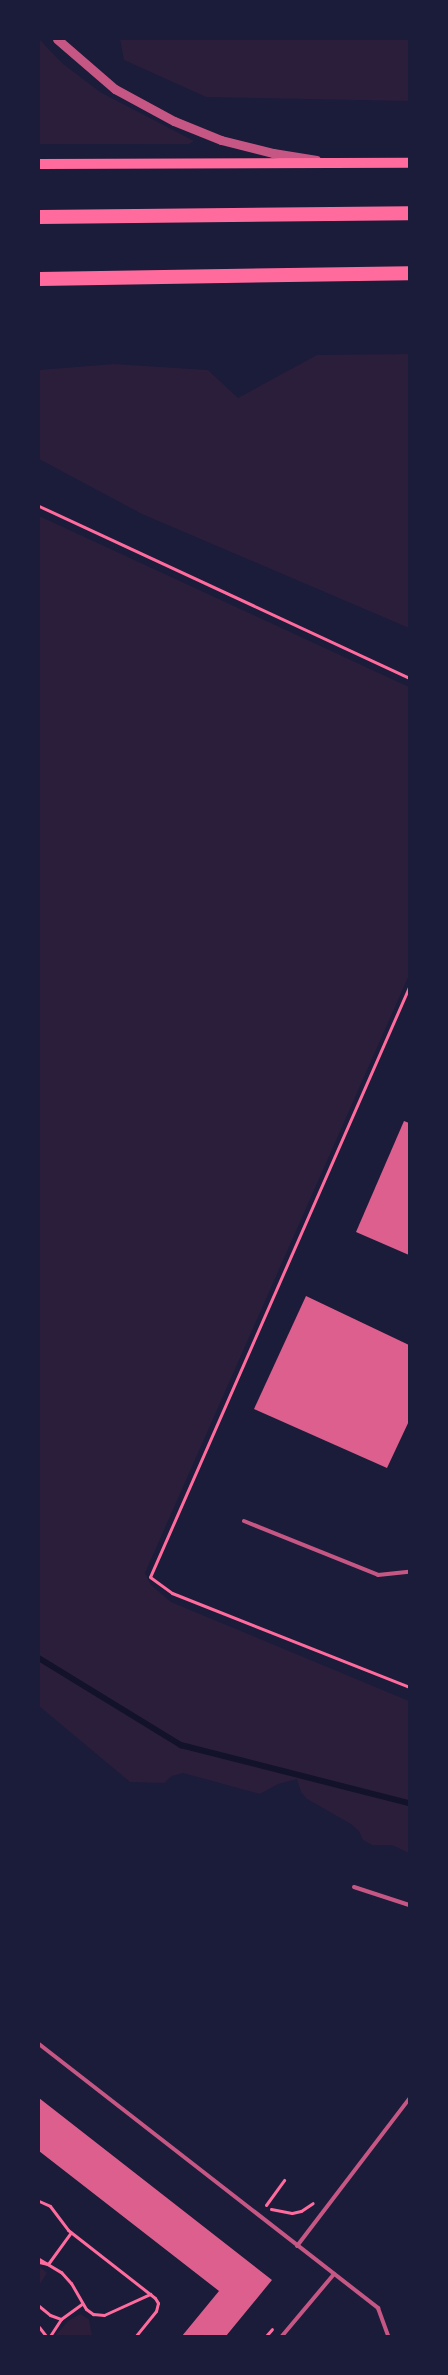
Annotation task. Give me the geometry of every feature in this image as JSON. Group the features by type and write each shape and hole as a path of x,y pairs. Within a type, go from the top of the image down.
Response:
{"highway":[{"path":"39,217 409,213"},
{"path":"39,279 409,274"}],"main road":[{"path":"39,164 409,162"}],"street":[{"path":"57,39 115,89 174,120 221,140 273,153 339,163"}],"lane":[{"path":"244,1521 378,1575 409,1572"},
{"path":"354,1887 409,1905"},
{"path":"39,2044 378,2308 388,2336"},
{"path":"297,2246 409,2099"},
{"path":"282,2336 334,2274"}],"path":[{"path":"39,506 409,678"},
{"path":"409,987 150,1577 172,1593 409,1687"},
{"path":"284,2180 265,2204 272,2209 292,2213 301,2211 313,2203"},
{"path":"39,2201 50,2206 71,2232 155,2298 158,2307 136,2336"},
{"path":"48,2264 71,2232"},
{"path":"39,2260 48,2264 71,2282 82,2304 90,2313 104,2315 150,2294"},
{"path":"50,2336 61,2319 82,2304"},
{"path":"39,2306 44,2312 61,2319"},
{"path":"39,2327 46,2336"}],"shaded area":[{"path":"39,39 62,63 100,92 194,141 189,144 39,144"},
{"path":"120,39 409,39 409,101 206,97 124,60"},
{"path":"409,354 409,628 142,514 39,459 39,370 114,364 208,370 238,398 317,355"},
{"path":"39,516 409,687 409,975 145,1573 151,1585 171,1602 409,1701 409,1853 392,1845 372,1845 363,1840 359,1831 351,1824 307,1799 301,1792 297,1779 278,1784 260,1794 183,1773 172,1776 164,1783 130,1782 39,1706"},
{"path":"39,2266 47,2273 39,2286"},
{"path":"80,2314 89,2319 92,2336 55,2336 68,2321"}],"building":[{"path":"404,1121 409,1123 409,1255 356,1232"},
{"path":"306,1296 409,1345 409,1421 387,1468 254,1409"},
{"path":"39,2098 272,2280 226,2336 182,2336 219,2291 39,2151"}],"waterway":[{"path":"39,1658 181,1745 409,1803"}]}
